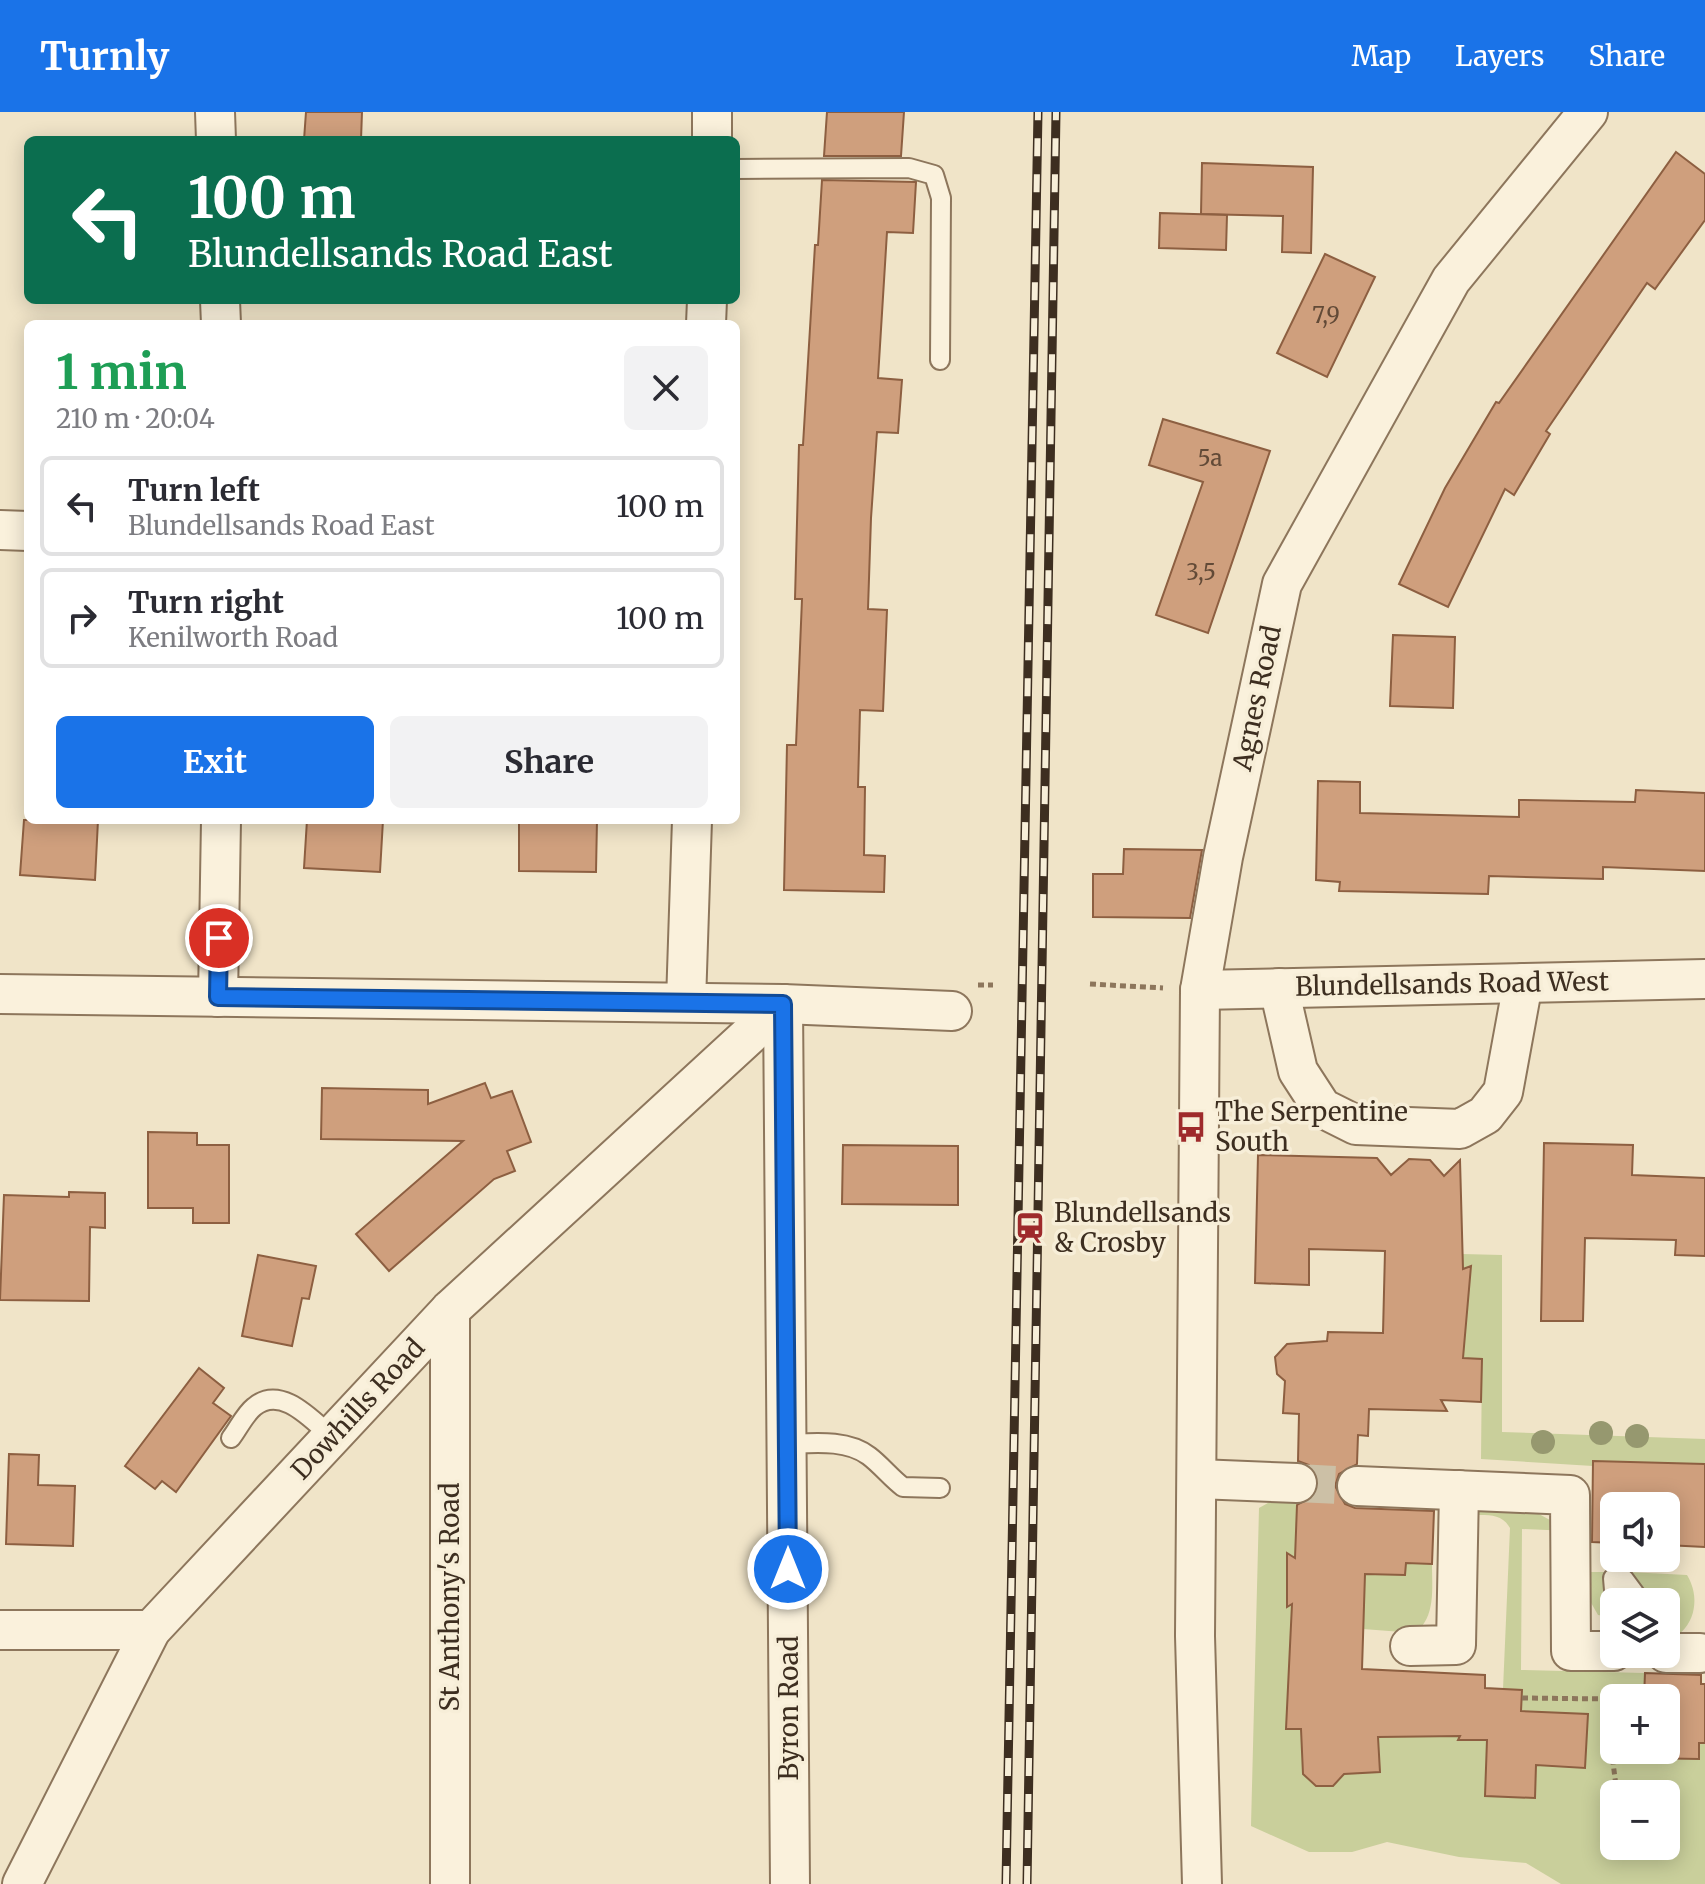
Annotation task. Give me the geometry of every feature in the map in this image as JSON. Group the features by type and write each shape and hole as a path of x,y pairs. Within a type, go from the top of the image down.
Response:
{"street":[{"path":"215,112 216,136"},
{"path":"712,112 712,136"},
{"name":"Agnes Road","path":"1198,1479 1200,990 1223,857 1282,584 1451,280 1588,112"},
{"path":"0,530 24,531"},
{"path":"218,997 221,824"},
{"path":"686,1002 692,824"},
{"name":"Blundellsands Road West","path":"1200,990 1705,979"},
{"path":"1279,988 1298,1071 1322,1108 1356,1125 1460,1129 1485,1115 1503,1092 1523,983"},
{"path":"0,994 686,1002 952,1011"},
{"name":"Dowhills Road","path":"22,1884 151,1630 450,1310 783,1004"},
{"name":"Byron Road","path":"783,1004 790,1884"},
{"name":"St Anthony's Road","path":"450,1310 450,1884"},
{"path":"1202,1884 1195,1636 1198,1479 1297,1483"},
{"path":"1357,1486 1570,1495 1571,1651 1600,1651"},
{"path":"1410,1646 1456,1645 1459,1490"},
{"path":"0,1630 151,1630"}],"lane":[{"path":"740,169 909,168 934,175 941,198 940,360"},
{"path":"231,1438 255,1406 272,1399 292,1404 332,1437"},
{"path":"787,1444 822,1442 849,1447 868,1455 903,1487 940,1488"},
{"path":"1614,1588 1613,1578 1624,1579 1631,1588"}],"path":[{"path":"1090,984 1200,990"}],"green space":[{"path":"1462,1254 1502,1255 1502,1432 1705,1439 1705,1474 1593,1461 1593,1466 1481,1459 1482,1359 1455,1358 1466,1313 1471,1267 1463,1269"},
{"path":"1297,1498 1295,1558 1287,1554 1287,1607 1292,1604 1286,1728 1315,1730 1318,1745 1302,1756 1303,1774 1315,1786 1333,1786 1344,1774 1380,1771 1378,1729 1413,1737 1461,1732 1459,1740 1487,1734 1485,1796 1535,1798 1536,1765 1585,1768 1587,1714 1521,1711 1522,1690 1503,1689 1510,1528 1507,1523 1491,1515 1475,1515 1475,1506 1528,1508 1570,1531 1522,1529 1521,1670 1645,1673 1645,1684 1600,1684 1600,1764 1680,1764 1680,1759 1699,1759 1699,1743 1705,1743 1705,1884 1561,1884 1526,1863 1459,1857 1387,1842 1352,1852 1309,1852 1251,1826 1259,1508 1275,1499"},
{"path":"1406,1563 1432,1564 1432,1593 1427,1619 1415,1633 1363,1629 1365,1574 1405,1575"},
{"path":"1589,1572 1607,1572 1607,1588 1600,1588 1600,1615 1590,1601"},
{"path":"1628,1572 1687,1575 1694,1592 1694,1609 1688,1625 1680,1633 1680,1588 1640,1588"}],"building":[{"path":"306,112 362,112 361,136 304,136"},
{"path":"827,112 904,112 901,156 824,156"},
{"path":"1676,152 1705,174 1705,220 1655,289 1647,283 1546,431 1550,434 1514,495 1505,489 1448,607 1399,584 1445,488 1496,402 1499,403"},
{"path":"1202,163 1313,167 1311,253 1282,252 1283,216 1201,214"},
{"path":"822,180 916,182 913,233 887,232 878,378 902,380 898,433 877,432 871,518 868,609 887,610 883,711 860,710 858,787 865,787 864,855 885,856 884,892 784,890 787,745 796,745 802,599 795,599 799,445 803,445"},
{"path":"1160,213 1227,215 1226,250 1159,248"},
{"path":"1325,254 1375,277 1327,377 1277,353"},
{"path":"1163,419 1270,451 1208,633 1156,615 1203,482 1149,465"},
{"path":"1393,635 1455,637 1453,708 1390,706"},
{"path":"1318,781 1360,782 1360,813 1519,817 1519,800 1635,802 1636,790 1705,793 1705,871 1603,867 1603,879 1489,876 1488,894 1339,891 1340,882 1316,880"},
{"path":"24,820 24,824 98,824 95,880 20,875"},
{"path":"307,824 383,824 380,872 304,868"},
{"path":"519,824 597,824 596,872 519,871"},
{"path":"1124,849 1202,850 1190,918 1093,917 1093,874 1123,874"},
{"path":"485,1083 491,1098 512,1091 531,1142 507,1151 515,1171 494,1179 389,1271 356,1234 463,1141 321,1139 322,1088 428,1090 428,1104"},
{"path":"148,1132 197,1133 197,1145 229,1145 229,1223 193,1223 193,1208 148,1208"},
{"path":"1544,1143 1633,1145 1632,1175 1705,1178 1705,1256 1675,1255 1676,1240 1585,1238 1583,1321 1541,1321"},
{"path":"843,1145 958,1146 958,1205 842,1204"},
{"path":"1258,1155 1377,1158 1391,1175 1409,1159 1430,1160 1444,1176 1460,1160 1463,1269 1471,1266 1463,1358 1482,1359 1481,1402 1441,1400 1447,1411 1369,1409 1368,1436 1358,1435 1357,1464 1339,1474 1335,1486 1345,1504 1355,1508 1434,1511 1432,1564 1406,1563 1405,1575 1365,1574 1362,1669 1485,1675 1485,1688 1522,1690 1521,1711 1588,1714 1585,1768 1536,1765 1535,1798 1485,1796 1487,1740 1458,1740 1460,1736 1378,1737 1380,1772 1344,1774 1333,1786 1316,1786 1303,1774 1301,1729 1286,1729 1292,1604 1287,1607 1287,1553 1295,1558 1297,1505 1315,1495 1319,1483 1309,1465 1298,1461 1299,1414 1283,1413 1285,1381 1277,1374 1275,1357 1287,1344 1327,1341 1328,1332 1383,1333 1385,1251 1309,1249 1309,1285 1255,1283"},
{"path":"69,1192 105,1193 105,1228 90,1227 89,1301 0,1300 4,1195 69,1197"},
{"path":"258,1255 316,1266 309,1299 302,1298 292,1346 242,1336"},
{"path":"199,1368 224,1388 213,1403 231,1416 176,1492 162,1481 155,1489 125,1466"},
{"path":"9,1454 39,1455 38,1485 75,1486 73,1546 6,1544"},
{"path":"1593,1461 1705,1464 1705,1547 1680,1546 1680,1492 1600,1492 1600,1542 1592,1542"},
{"path":"1645,1673 1701,1675 1701,1684 1705,1684 1705,1743 1699,1743 1699,1759 1680,1759 1680,1684 1645,1684"}],"tunnel":[{"path":"1297,1483 1357,1486"}],"railway":[{"path":"1006,1884 1038,112"},
{"path":"1027,1884 1056,112"}],"place":[{"name":"The Serpentine South","path":"1191,1127"},
{"name":"Blundellsands & Crosby","path":"1030,1228"}],"route":[{"path":"219,938 218,997 783,1004 788,1569"}]}
